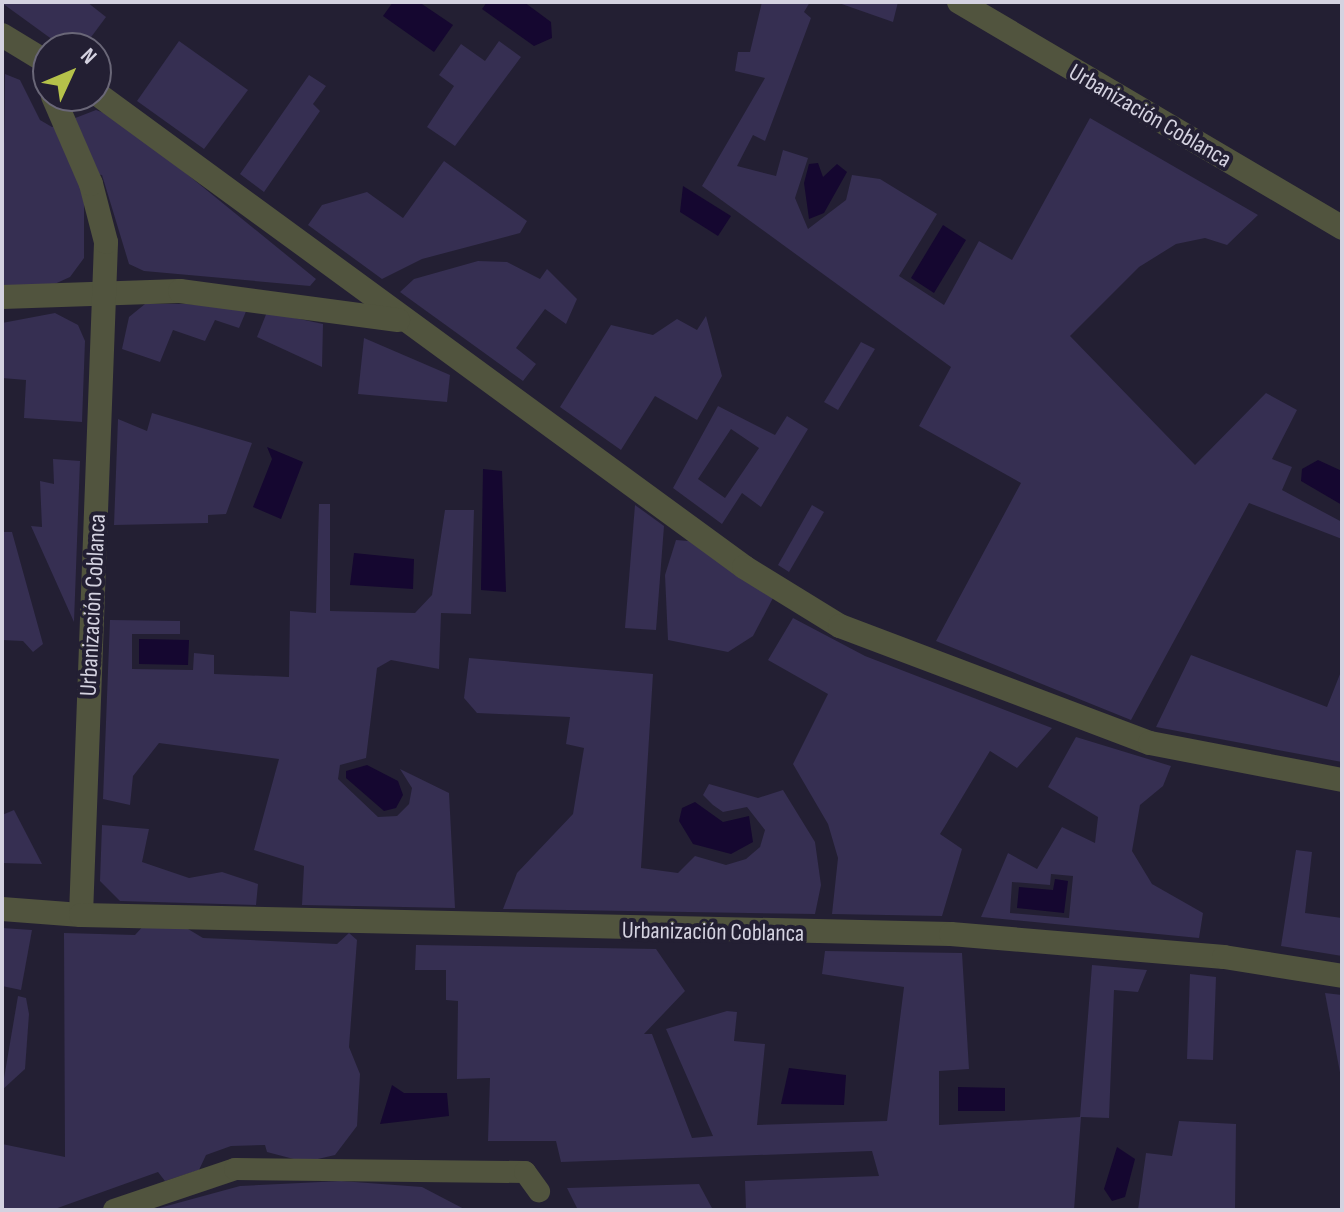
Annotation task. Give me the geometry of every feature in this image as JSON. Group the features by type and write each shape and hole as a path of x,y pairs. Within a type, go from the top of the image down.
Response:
{"street":[{"name":"Urbanización Coblanca","path":"959,2 1342,228"},
{"path":"2,35 32,53"},
{"path":"26,49 32,59"},
{"path":"112,105 744,567 840,626 1150,743 1342,780"},
{"name":"Urbanización Coblanca","path":"60,112 91,184 106,242 107,296 81,915"},
{"path":"2,297 107,296 180,291 404,321"},
{"name":"Urbanización Coblanca","path":"2,909 81,915 960,935 1240,959 1342,976"}],"lane":[{"path":"114,1210 235,1169 525,1172 539,1191"}],"shaded area":[{"path":"87,2 106,17 95,32 42,32 2,3"},
{"path":"393,2 419,2 453,25 434,52 383,16"},
{"path":"487,2 524,2 551,22 552,38 534,46 482,9"},
{"path":"762,2 810,2 804,12 811,18 765,141 753,135 737,166 776,176 783,150 808,158 795,198 808,229 846,200 852,175 880,179 937,214 899,276 944,305 979,241 1012,260 1090,118 1258,215 1227,245 1205,238 1176,244 1139,267 1070,336 1195,465 1266,393 1297,410 1272,459 1292,467 1282,490 1342,522 1342,539 1249,503 1131,720 936,641 1021,483 919,426 951,367 702,186 765,78 735,71 738,52 750,52"},
{"path":"836,2 898,2 893,22"},
{"path":"179,41 248,90 204,149 137,101"},
{"path":"499,41 521,57 455,146 427,127 454,86 439,75 461,44 485,61"},
{"path":"5,74 20,80 32,104 32,112 52,127 91,112 118,118 316,279 310,286 144,271 129,264 102,175 93,174 84,191 84,258 70,277 48,287 2,286"},
{"path":"309,75 326,86 313,104 320,111 264,192 240,174"},
{"path":"444,161 527,221 520,233 422,259 382,279 308,225 322,205 367,192 403,218"},
{"path":"818,163 823,177 837,164 847,172 824,213 809,219 804,183 809,164"},
{"path":"683,186 731,216 718,236 680,212"},
{"path":"943,225 966,240 934,293 911,278"},
{"path":"478,261 507,262 540,279 547,269 577,299 566,324 545,309 516,348 536,364 523,381 400,292 414,279"},
{"path":"145,304 247,309 239,328 215,320 205,341 173,330 160,362 122,349 129,317"},
{"path":"267,312 323,324 322,367 257,337"},
{"path":"55,313 78,325 85,341 82,422 24,418 26,380 2,378 2,323"},
{"path":"706,316 722,376 697,420 655,396 621,450 560,407 611,325 653,335 677,319 697,330"},
{"path":"364,338 450,375 447,402 358,394"},
{"path":"861,342 875,349 838,410 824,402"},
{"path":"718,406 775,435 787,416 808,429 761,507 742,493 722,524 673,488","holes":["731,429 759,448 725,498 698,479"]},
{"path":"152,413 252,443 226,514 208,515 208,523 114,525 118,419 147,431"},
{"path":"267,447 303,462 281,519 253,507 272,459"},
{"path":"53,459 80,461 74,622 31,526 42,527 40,481 54,484"},
{"path":"1318,460 1342,471 1342,505 1301,481 1302,469"},
{"path":"483,469 502,471 506,592 481,590"},
{"path":"319,504 330,504 330,611 415,613 432,595 445,510 474,510 471,614 441,613 439,669 391,660 377,668 366,758 340,765 338,779 378,817 397,816 409,804 412,788 400,769 449,793 455,908 302,905 304,866 254,850 279,759 159,743 133,776 130,805 103,799 110,620 180,621 180,634 132,634 132,669 193,670 194,653 214,655 214,674 289,677 290,611 316,613"},
{"path":"635,505 664,526 656,630 625,628"},
{"path":"812,505 824,512 789,572 778,565"},
{"path":"2,532 12,532 43,644 33,652 23,641 2,640"},
{"path":"676,540 701,542 773,598 753,636 728,652 668,640 665,575"},
{"path":"354,553 414,559 413,589 350,585"},
{"path":"793,618 865,656 1052,728 1017,768 990,751 940,834 962,849 942,916 832,914 838,858 828,824 793,764 828,694 768,660"},
{"path":"139,639 189,640 188,665 139,664"},
{"path":"1191,655 1327,707 1342,669 1342,762 1156,727"},
{"path":"469,658 653,674 641,868 678,873 695,856 726,865 746,859 760,847 765,830 747,807 723,812 703,795 709,784 758,798 783,790 815,842 821,885 815,914 503,909 517,873 573,814 584,748 566,744 570,717 477,713 464,698"},
{"path":"1076,737 1171,766 1163,786 1140,805 1132,851 1152,884 1203,913 1199,938 981,917 1008,853 1037,869 1062,827 1095,843 1098,817 1048,787","holes":["1051,874 1073,876 1069,918 1010,913 1012,882 1050,885"]},
{"path":"367,765 398,781 403,795 396,808 384,811 346,778 346,771"},
{"path":"695,802 723,822 749,816 753,842 731,854 693,844 679,821 682,808"},
{"path":"14,810 42,864 2,863 2,815"},
{"path":"102,825 149,829 142,862 189,878 222,872 258,884 256,905 120,901 100,881"},
{"path":"1296,850 1312,852 1305,913 1342,918 1342,956 1281,946"},
{"path":"1055,879 1068,881 1064,913 1017,908 1019,887 1053,890"},
{"path":"145,924 183,926 203,938 337,944 349,933 357,940 349,1047 360,1074 357,1126 335,1155 305,1162 267,1152 265,1145 231,1146 206,1155 199,1170 165,1181 158,1172 52,1210 2,1210 2,1144 65,1157 64,933 135,935"},
{"path":"2,928 32,930 21,990 2,986"},
{"path":"416,945 656,949 685,991 644,1034 652,1034 692,1138 713,1136 666,1029 727,1011 737,1012 734,1041 765,1044 757,1125 887,1121 904,987 822,974 825,951 962,953 969,1069 939,1071 939,1125 1080,1117 1092,965 1147,970 1138,992 1114,990 1109,1118 1081,1117 1074,1210 746,1210 745,1181 879,1176 872,1151 561,1162 556,1141 488,1141 490,1078 457,1079 458,1001 446,1000 446,970 415,970"},
{"path":"1190,974 1216,977 1213,1060 1187,1059"},
{"path":"1325,993 1342,995 1342,1083"},
{"path":"18,996 26,998 29,1014 25,1069 2,1090"},
{"path":"789,1068 846,1075 844,1105 781,1104"},
{"path":"392,1085 404,1093 447,1093 449,1116 380,1124"},
{"path":"958,1087 1005,1088 1005,1111 958,1111"},
{"path":"1179,1121 1236,1124 1235,1210 1138,1210 1146,1153 1172,1156"},
{"path":"1117,1147 1135,1159 1125,1197 1112,1201 1104,1189"},
{"path":"341,1181 422,1187 466,1210 152,1210 240,1186"},
{"path":"699,1184 713,1210 578,1210 567,1188"}]}
